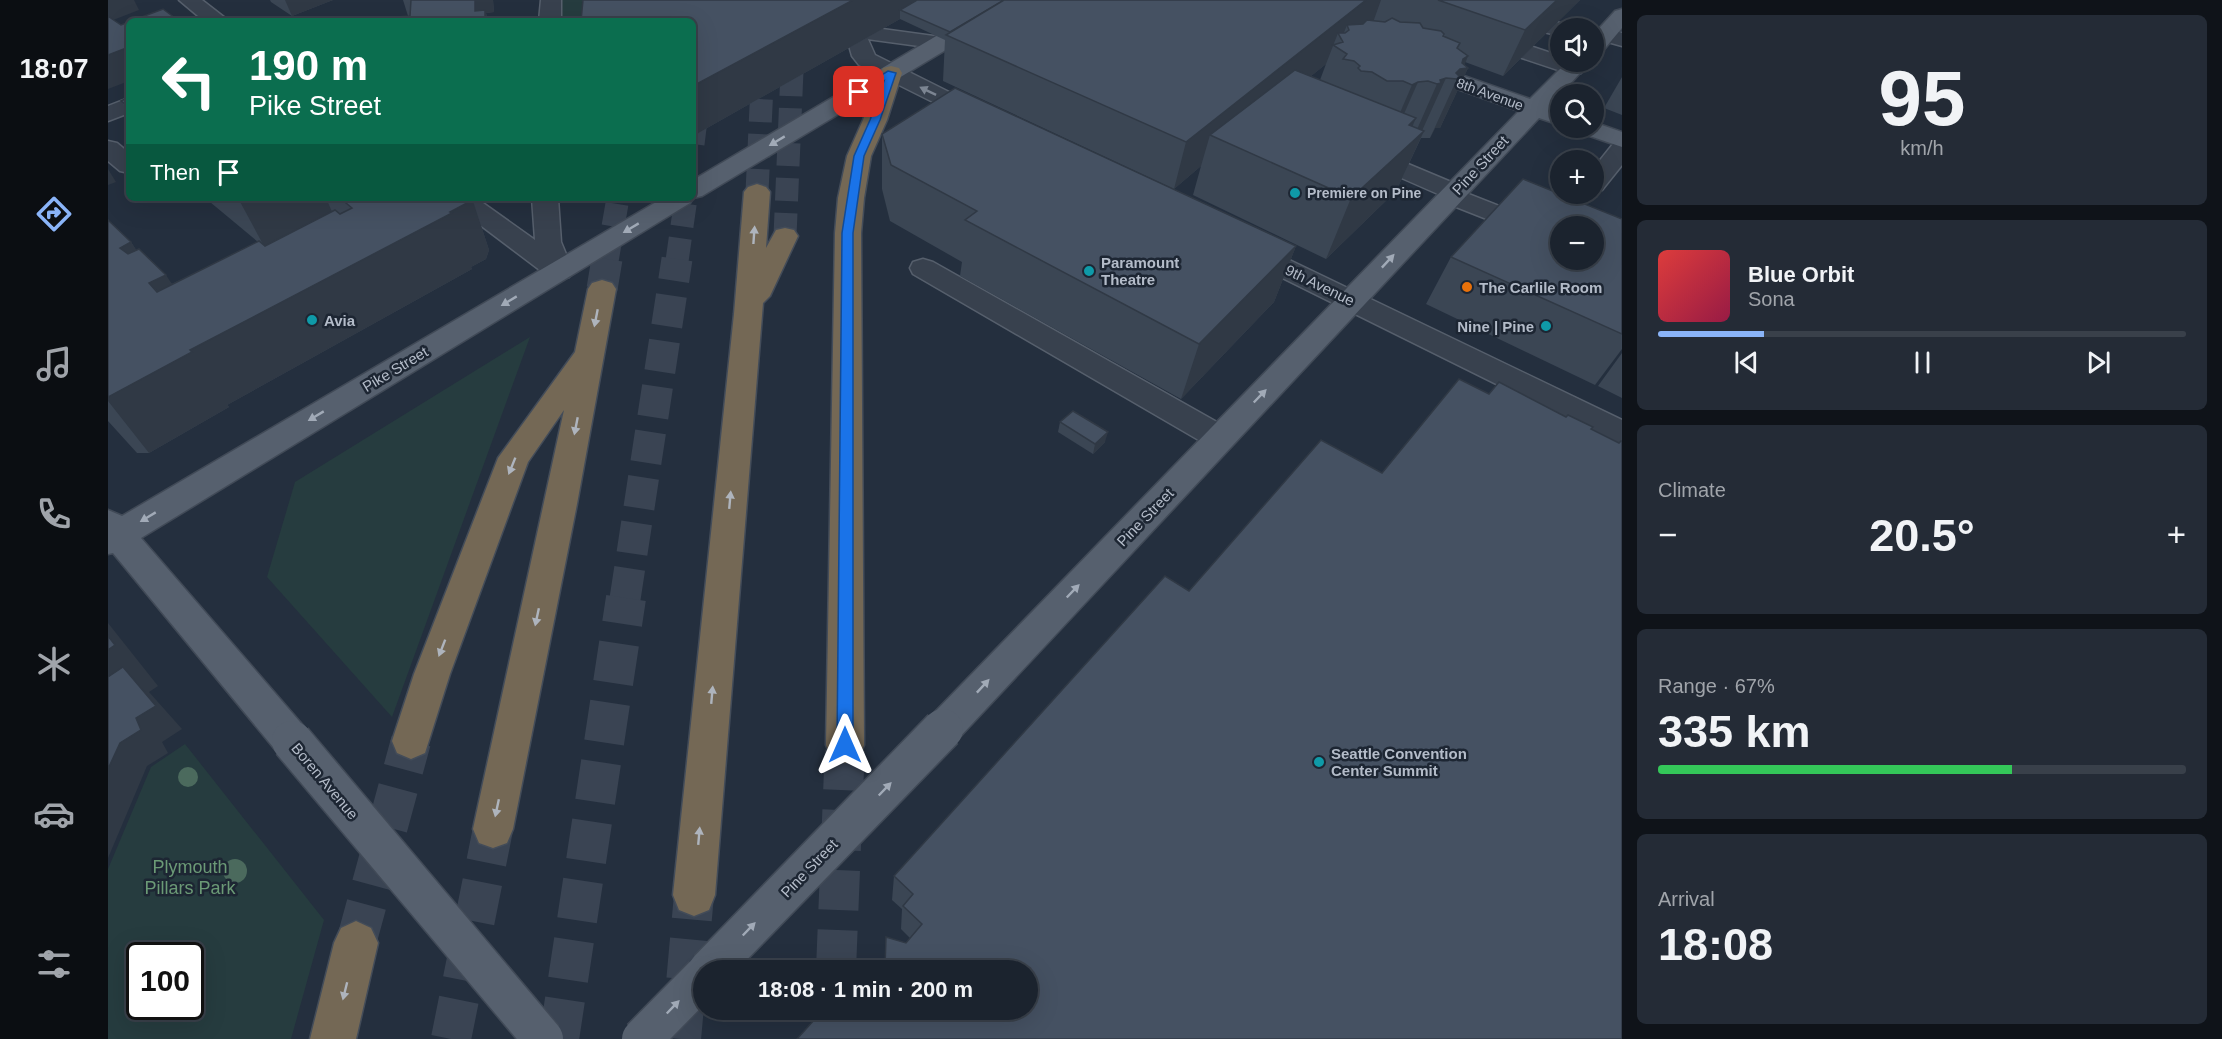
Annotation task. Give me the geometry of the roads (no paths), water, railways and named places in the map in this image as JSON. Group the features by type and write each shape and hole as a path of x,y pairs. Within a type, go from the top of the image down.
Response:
{"highway":[{"path":"845,745 848,233 851,198 864,141 875,120 891,73"},
{"path":"946,125 996,130"},
{"path":"864,141 893,130"},
{"path":"694,895 748,314 757,192"},
{"path":"748,314 785,236"},
{"path":"493,829 602,289"},
{"path":"411,741 432,674 514,458 591,348"},
{"path":"333,1039 357,943"}],"main road":[{"path":"1604,38 1622,15"},
{"path":"696,189 944,42"},
{"name":"8th Avenue","path":"1397,59 1550,115"},
{"name":"Pine Street","path":"719,960 943,729 1569,72"},
{"path":"1604,133 1622,140"},
{"name":"Pike Street","path":"111,533 676,201"},
{"name":"Boren Avenue","path":"111,533 258,698 543,1039"},
{"path":"642,1039 693,987"}],"street":[{"path":"189,0 214,18"},
{"path":"550,18 551,0"},
{"path":"944,42 867,38 865,58 979,115 996,130"},
{"path":"1527,52 1550,58"},
{"path":"108,114 126,106"},
{"path":"1342,143 1452,194 1570,216 1622,149"},
{"path":"108,148 126,163"},
{"path":"464,201 560,271"},
{"path":"546,201 548,242 560,271"},
{"name":"9th Avenue","path":"1224,239 1622,433"},
{"path":"923,268 1220,438"}],"tunnel":[{"path":"696,120 705,48 707,0"},
{"path":"757,192 766,0"},
{"path":"785,236 795,0"},
{"path":"607,261 617,201"},
{"path":"677,261 686,201"},
{"path":"602,289 607,259"},
{"path":"625,599 677,259"},
{"path":"559,1039 626,598"},
{"path":"356,943 411,741"},
{"path":"836,960 845,745"},
{"path":"451,1039 493,829"},
{"path":"681,1039 694,895"}],"place":[{"name":"Premiere on Pine","path":"1295,193"},
{"name":"Paramount Theatre","path":"1089,271"},
{"name":"The Carlile Room","path":"1467,287"},
{"name":"Avia","path":"312,320"},
{"name":"Nine | Pine","path":"1546,326"},
{"name":"Seattle Convention Center Summit","path":"1319,762"}],"park label":[{"name":"Plymouth Pillars Park","path":"190,877"}]}
